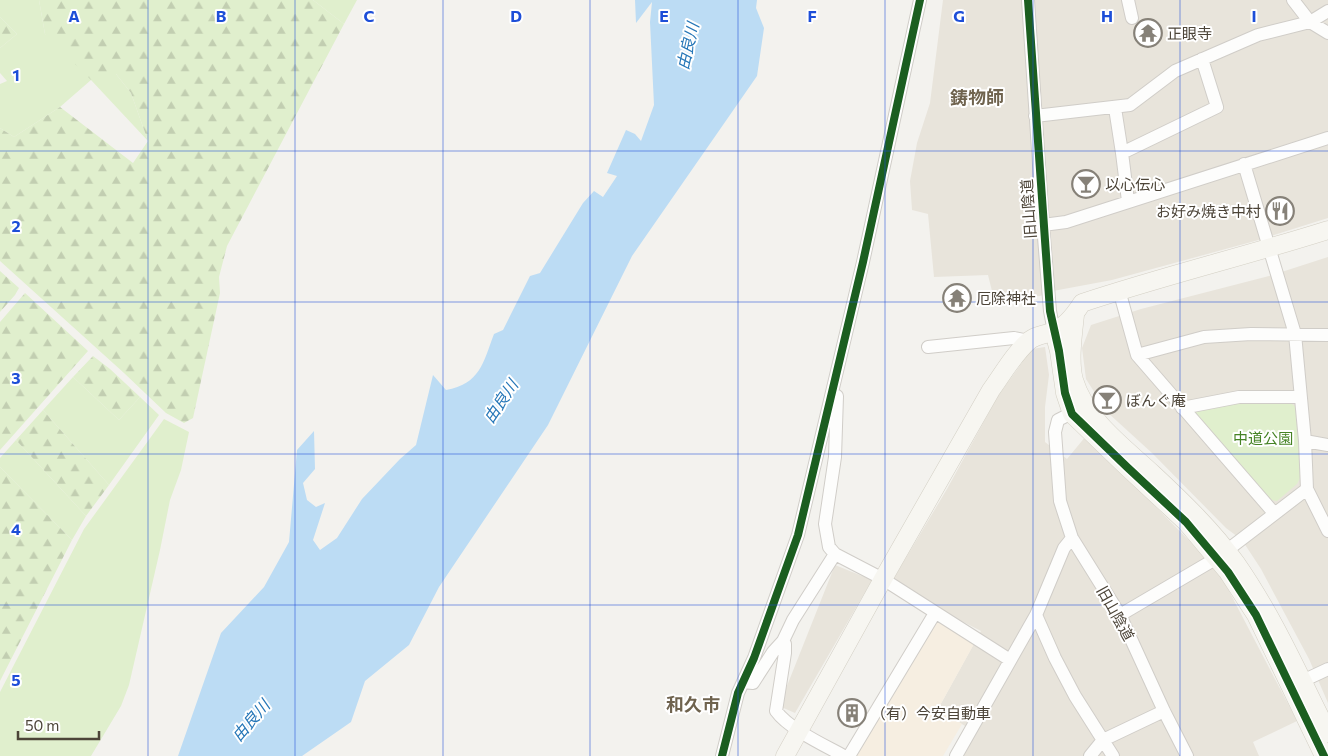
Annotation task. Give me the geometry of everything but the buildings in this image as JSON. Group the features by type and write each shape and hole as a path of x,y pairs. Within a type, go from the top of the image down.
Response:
{"street":[{"path":"722,756 738,693 754,658 798,535 887,155 920,0"},
{"name":"旧山陰道","path":"1028,0 1050,311 1059,351 1065,393 1079,409 1058,420 1055,432 1060,501 1072,538 1120,615 1187,756"},
{"path":"1128,0 1132,18"},
{"path":"1293,0 1310,22 1328,33"},
{"path":"1035,116 1130,105 1175,71 1258,35 1310,22 1328,11"},
{"path":"1122,153 1217,107 1202,59"},
{"path":"1114,108 1128,201"},
{"path":"1043,225 1066,222 1328,138"},
{"path":"1244,164 1295,334 1305,440 1307,489 1328,531"},
{"path":"1272,254 1328,230"},
{"path":"785,756 883,579 992,390 1029,341 1038,335 1054,332 1074,315 1098,310 1120,296 1272,254 1328,243"},
{"path":"1120,296 1136,355 1274,513"},
{"path":"1074,315 1072,350 1079,409 1127,467 1222,554 1228,572 1328,733"},
{"path":"1136,355 1204,338 1251,334 1328,335"},
{"path":"928,347 1014,338 1029,341"},
{"path":"836,373 835,458 826,524 829,547 835,554 883,579 1010,660"},
{"path":"1182,408 1239,397 1300,397"},
{"path":"1305,440 1328,446"},
{"path":"1120,615 1222,554 1307,489"},
{"path":"956,756 1036,615 1064,548 1072,538"},
{"path":"743,682 753,683 782,641 793,620 835,554"},
{"path":"849,756 935,613"},
{"path":"1036,615 1054,658 1075,696 1113,756"},
{"path":"782,641 785,644 785,653 776,711 781,718 798,730 844,756"},
{"path":"1296,684 1328,669"},
{"path":"1296,684 1324,756"},
{"path":"1090,756 1103,740 1164,711"}],"shaded area":[{"path":"943,0 1328,0 1328,218 1255,241 1112,280 1053,291 1040,296 994,299 988,275 934,277 928,214 912,210 910,181 917,143 930,103"},
{"path":"1328,257 1328,703 1309,659 1261,569 1242,540 1226,528 1152,453 1107,412 1086,379 1082,348 1091,325 1141,309 1269,276"},
{"path":"1045,347 1049,375 1045,407 1045,442 1067,459 1086,436 1218,570 1297,721 1253,742 1259,756 959,756 973,731 938,709 981,631 936,608 894,578 947,489 998,396 1032,349"},
{"path":"835,565 872,580 795,713 779,706"},
{"path":"937,620 974,644 938,709 962,724 943,756 854,756"}],"green space":[{"path":"0,0 39,0 45,34 116,74 131,93 148,141 91,80 60,107 14,137 0,128 0,84 7,81 0,73 0,48 17,34 0,17"},
{"path":"39,0 313,0 344,24 227,246 219,277 220,293 193,418 184,423 166,413 0,261 0,128 14,137 60,107 133,163 148,141 131,93 116,74 91,80 45,34"},
{"path":"313,0 357,0 344,24"},
{"path":"0,17 17,34 0,48"},
{"path":"0,271 19,288 0,312"},
{"path":"25,293 88,351 0,450 0,322"},
{"path":"93,356 140,397 119,420 73,377"},
{"path":"73,377 119,420 140,397 159,415 109,485 43,410"},
{"name":"中道公園","path":"1237,403 1290,403 1297,407 1301,476 1297,484 1277,501 1271,500 1195,414 1195,408"},
{"path":"43,410 109,485 86,516 16,440"},
{"path":"164,419 189,432 181,470 170,500 129,685 121,706 91,756 0,756 0,692 84,529"},
{"path":"16,440 86,516 72,540 0,467 0,458"},
{"path":"0,467 72,540 0,681"}],"water":[{"name":"由良川","path":"635,0 757,0 756,8 764,28 757,76 632,256 548,425 439,587 409,645 365,681 351,722 302,756 178,756 221,633 264,587 289,542 297,450 314,431 315,469 303,483 307,500 316,507 325,503 313,540 320,550 337,538 362,499 416,445 433,375 446,390 466,383 479,371 494,334 503,330 530,276 540,273 583,203 594,191 603,197 617,176 607,173 626,130 635,134 641,141 654,105 650,22 652,2 636,23"}],"cycle path":[{"path":"722,756 738,693 754,658 798,535 863,262 920,0"},
{"path":"1028,0 1050,311 1059,351 1065,393 1072,414 1186,522 1228,572 1256,615 1324,756"}],"place":[{"name":"正眼寺","path":"1148,33"},
{"name":"以心伝心","path":"1086,184"},
{"name":"お好み焼き中村","path":"1280,211"},
{"name":"厄除神社","path":"957,298"},
{"name":"ぼんぐ庵","path":"1107,400"},
{"name":"（有）今安自動車","path":"852,713"}],"district":[{"name":"鋳物師","path":"977,97"},
{"name":"和久市","path":"693,704"}]}
